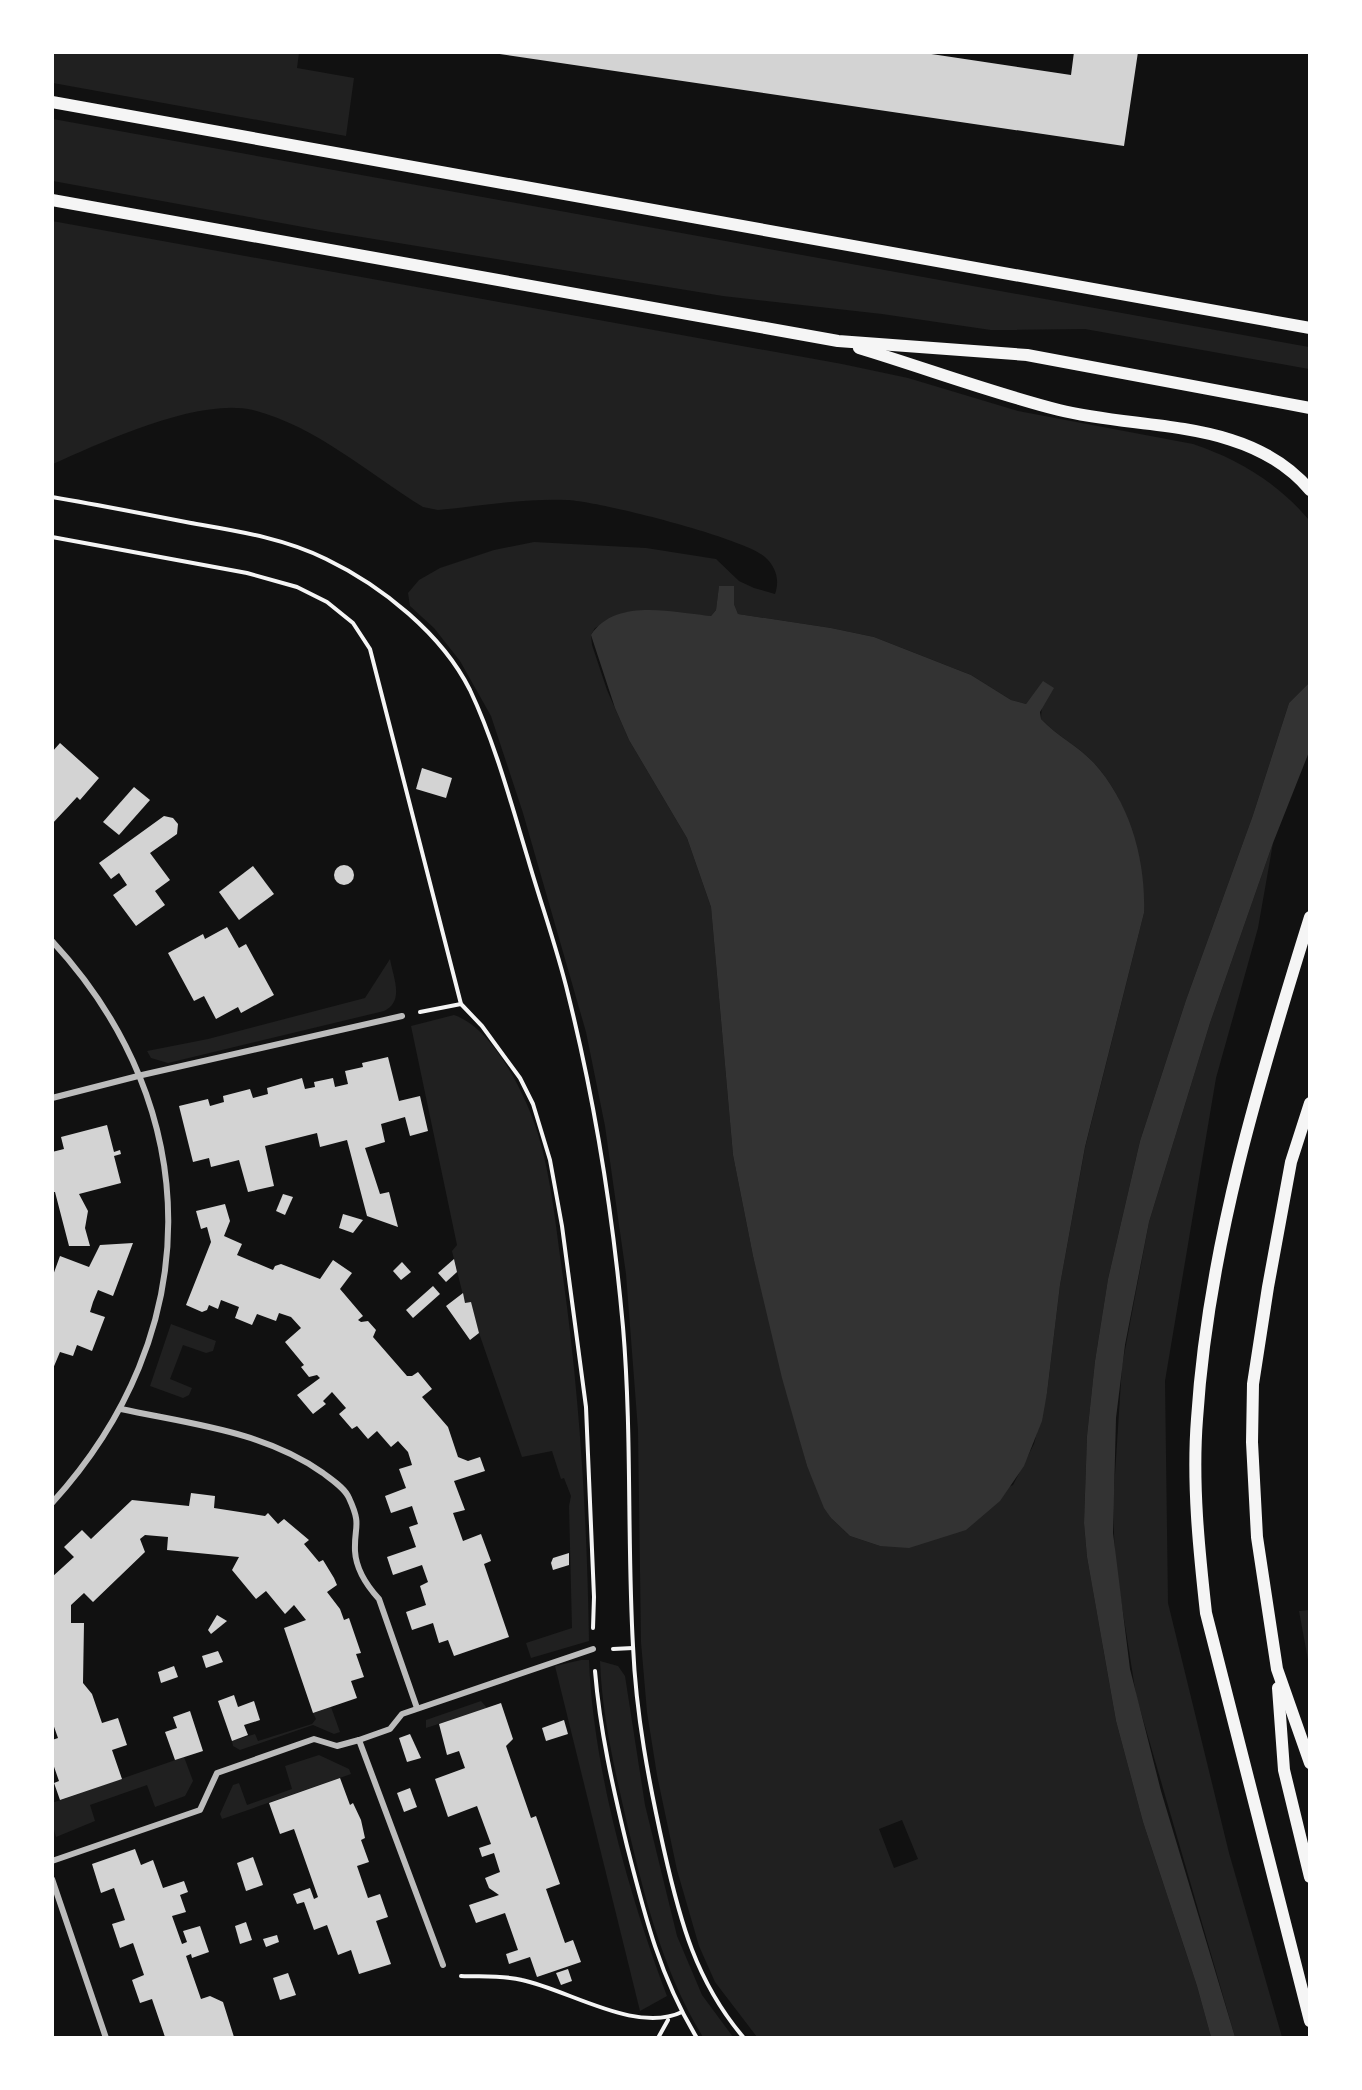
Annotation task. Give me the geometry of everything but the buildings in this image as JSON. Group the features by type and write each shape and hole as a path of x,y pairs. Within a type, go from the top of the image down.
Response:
{"main road":[{"path":"52,102 1310,328"},
{"path":"52,200 838,341 1027,355 1310,408"},
{"path":"838,341 1061,410 1213,435 1260,451 1282,464 1310,490"},
{"path":"1310,916 1243,1148 1216,1266 1204,1340 1197,1422 1200,1559 1206,1613 1310,2021"},
{"path":"1310,1103 1291,1162 1253,1384 1251,1442 1257,1538 1277,1669 1284,1770 1310,1877"},
{"path":"1277,1669 1310,1763"}],"street":[{"path":"52,941 99,999 142,1075 163,1149 168,1217 162,1294 148,1345 121,1409 99,1447 52,1503"},
{"path":"52,1098 142,1075 402,1016"},
{"path":"121,1409 248,1436 276,1445 319,1470 348,1494 358,1520 355,1552 367,1585 379,1599 417,1708"},
{"path":"52,1861 200,1810 218,1773 314,1738 337,1746 359,1740 390,1729 402,1714 417,1708 593,1649"},
{"path":"359,1740 443,1965"},
{"path":"52,1878 106,2037"}],"path":[{"path":"52,497 273,538 326,559 374,588 401,609 449,659 469,688 495,755 567,991 584,1067 600,1161 623,1326 629,1435 633,1648 640,1726 657,1819 675,1897 697,1967 713,1997 744,2037"},
{"path":"52,537 247,573 297,587 327,602 352,623 370,649 461,1004 482,1026 520,1078 533,1104 550,1160 562,1226 586,1407 594,1596 593,1649 598,1710 608,1767 651,1937 682,2012 697,2037"},
{"path":"402,1016 461,1004"},
{"path":"443,1965 457,1976 520,1979 643,2019 668,2019 682,2012"},
{"path":"658,2037 668,2019"}],"shaded area":[{"path":"52,53 299,53 297,68 354,78 346,136 53,83"},
{"path":"53,119 1309,347 1309,369 1085,329 991,330 882,314 723,296 325,231 53,181"},
{"path":"52,221 842,364 908,378 1018,411 1193,444 1226,457 1256,474 1284,495 1309,520 1309,683 1289,703 1253,815 1186,1000 1140,1141 1108,1279 1095,1361 1087,1436 1084,1523 1087,1557 1116,1721 1143,1822 1197,1986 1211,2037 757,2037 715,1982 699,1946 677,1870 657,1775 647,1712 641,1642 638,1430 626,1274 605,1126 586,1032 523,813 491,716 460,661 434,628 410,606 408,593 419,580 440,568 494,550 534,542 646,548 716,559 739,581 775,594 777,579 772,565 765,557 752,549 730,540 638,513 584,502 535,500 438,510 423,507 299,427 253,410 231,408 206,410 179,416 97,444 53,464","holes":["719,586 734,586 734,604 738,614 874,637 971,675 1011,700 1026,704 1043,682 1041,719 1088,757 1107,779 1126,814 1137,852 1144,913 1085,1148 1060,1285 1047,1393 1034,1444 1013,1485 880,1546 850,1536 831,1518 807,1466 753,1256 733,1155 711,907 687,838 629,740 607,690 592,645 591,635 595,628 624,613 651,611 711,616 716,610","902,1820 918,1859 894,1868 879,1829"]},
{"path":"719,586 734,586 734,604 738,614 874,637 971,675 1011,700 1026,704 1043,681 1054,688 1040,712 1041,719 1088,757 1107,779 1126,814 1139,853 1144,913 1085,1147 1060,1285 1042,1421 1024,1466 1000,1501 966,1530 909,1548 880,1546 850,1536 824,1508 807,1466 782,1378 753,1256 733,1155 711,907 687,838 629,740 615,708 591,635 602,623 630,611 663,611 711,616 716,610"},
{"path":"1309,683 1309,752 1273,843 1210,1023 1149,1222 1125,1345 1116,1418 1113,1533 1130,1669 1161,1791 1235,2037 1211,2037 1197,1986 1143,1822 1116,1721 1087,1557 1084,1523 1087,1436 1095,1361 1108,1279 1140,1141 1186,1000 1253,815 1289,703"},
{"path":"1273,843 1258,928 1216,1078 1165,1381 1168,1603 1229,1853 1282,2037 1235,2037 1136,1695 1115,1562 1113,1505 1122,1366 1149,1222 1210,1023"},
{"path":"390,959 396,995 390,1007 384,1011 168,1063 151,1058 147,1051 208,1039 365,998"},
{"path":"454,1015 468,1022 495,1048 533,1118 543,1151 550,1187 569,1322 582,1459 589,1641 531,1658 526,1643 572,1628 569,1506 571,1496 564,1478 561,1479 552,1451 522,1457 479,1333 471,1303 465,1303 452,1251 457,1245 411,1026"},
{"path":"171,1324 216,1341 213,1351 206,1353 183,1345 170,1379 192,1388 189,1395 183,1398 150,1386"},
{"path":"1310,1610 1309,1665 1299,1611"},
{"path":"589,1660 598,1744 615,1831 639,1916 667,1996 640,2011 555,1666"},
{"path":"600,1661 618,1666 625,1676 645,1805 677,1936 702,1995 733,2037 703,2037 665,1959 640,1876 617,1780 606,1721"},
{"path":"481,1701 487,1708 426,1728 426,1720"},
{"path":"331,1707 340,1732 334,1734 313,1725 240,1750 233,1746 232,1741 255,1734 258,1741 312,1724 316,1719 313,1713"},
{"path":"319,1755 349,1769 351,1774 222,1819 220,1814 233,1785 239,1783 247,1805 292,1789 285,1766"},
{"path":"184,1757 193,1781 185,1796 155,1807 147,1785 90,1805 95,1821 56,1837 52,1803"}]}
